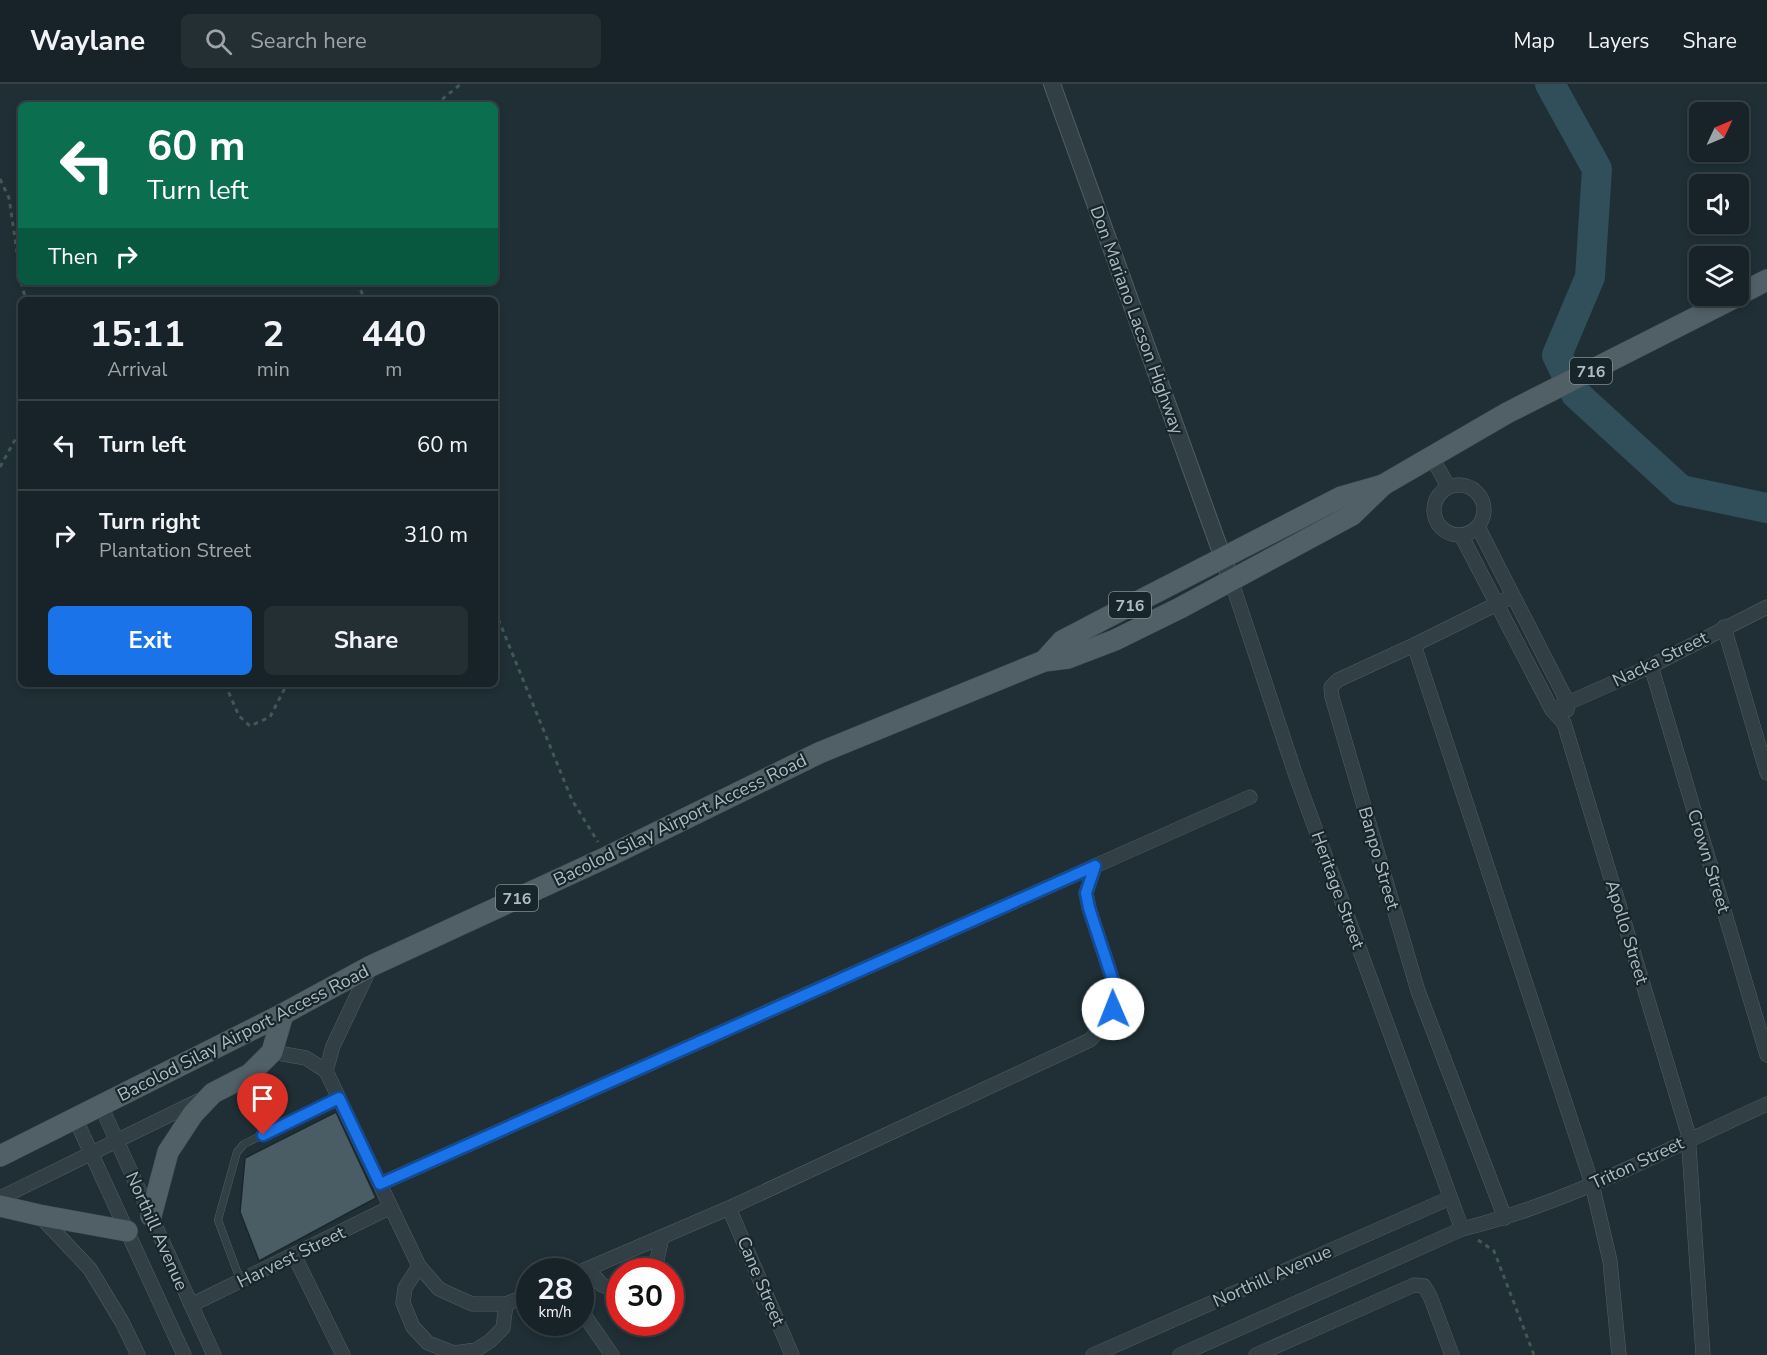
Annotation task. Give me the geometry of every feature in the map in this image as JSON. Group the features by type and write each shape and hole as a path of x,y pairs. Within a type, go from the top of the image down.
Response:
{"main road":[{"name":"Bacolod Silay Airport Access Road","path":"1749,289 1767,280"},
{"name":"Bacolod Silay Airport Access Road","path":"1044,661 1062,641 1222,556 1279,530 1341,497 1383,484 1507,413 1717,306"},
{"name":"Bacolod Silay Airport Access Road","path":"0,1156 283,1014 371,966 607,856 819,753 1044,661 1068,658 1115,640 1180,608 1352,515 1383,484"},
{"path":"151,1216 168,1152 193,1114 213,1093 250,1074 272,1052 283,1014"},
{"path":"0,1206 127,1231"}],"street":[{"name":"Don Mariano Lacson Highway","path":"1052,84 1231,579"},
{"path":"1431,456 1448,486"},
{"path":"1458,484 1476,491 1482,499 1484,509 1483,519 1478,527 1461,535 1451,534 1442,529 1433,511 1440,492 1448,486 1458,484"},
{"path":"1478,527 1568,703 1564,723"},
{"name":"Apollo Street","path":"1461,535 1552,710 1564,723 1688,1133 1703,1355"},
{"name":"Heritage Street","path":"1231,579 1296,776 1462,1229"},
{"name":"Banpo Street","path":"1505,1218 1418,991 1332,698 1331,687 1338,680 1513,596"},
{"name":"Nacka Street","path":"1552,710 1651,666 1767,607"},
{"path":"1724,627 1767,772"},
{"path":"1414,645 1592,1184 1610,1261 1619,1355"},
{"name":"Crown Street","path":"1651,666 1767,1055"},
{"path":"380,1184 1250,797"},
{"path":"594,1267 729,1208 1090,1040 1105,1023 1113,1009 1115,987 1086,893 1095,866"},
{"path":"326,1071 333,1046 371,966"},
{"path":"272,1052 306,1058 326,1071 419,1266 439,1289 472,1304 507,1304 516,1300"},
{"path":"0,1198 213,1093"},
{"name":"Triton Street","path":"1462,1229 1505,1218 1592,1184 1767,1104"},
{"name":"Northill Avenue","path":"101,1106 214,1355"},
{"name":"Northill Avenue","path":"75,1118 184,1355"},
{"name":"Northill Avenue","path":"1093,1355 1450,1198"},
{"name":"Harvest Street","path":"191,1305 391,1207"},
{"name":"Cane Street","path":"729,1208 792,1355"},
{"path":"39,1215 90,1269 122,1322 138,1355"},
{"name":"Northill Avenue","path":"1180,1355 1462,1229"},
{"path":"657,1258 662,1237"},
{"path":"294,1255 343,1355"},
{"path":"419,1266 405,1288 403,1304 413,1327 428,1343 454,1353 476,1350 490,1341 503,1328 507,1304"},
{"path":"1256,1355 1414,1285 1424,1286 1430,1296 1452,1355"},
{"path":"594,1329 612,1355"}],"lane":[{"path":"241,1282 218,1220 237,1152 244,1144 339,1098"}],"path":[{"path":"439,102 461,84"},
{"path":"0,179 9,198 18,260"},
{"path":"0,467 18,434"},
{"path":"498,618 572,800 607,856"},
{"path":"226,687 239,716 250,726 270,717 285,687"},
{"path":"1462,1229 1494,1251 1534,1355"}],"building":[{"path":"336,1112 376,1198 259,1261 240,1212 245,1158"}],"waterway":[{"path":"1550,84 1597,169 1590,277 1557,355 1576,394 1681,490 1767,508"}],"route":[{"path":"263,1135 339,1098 380,1184 1095,866 1086,893 1115,987 1113,1009"}]}
